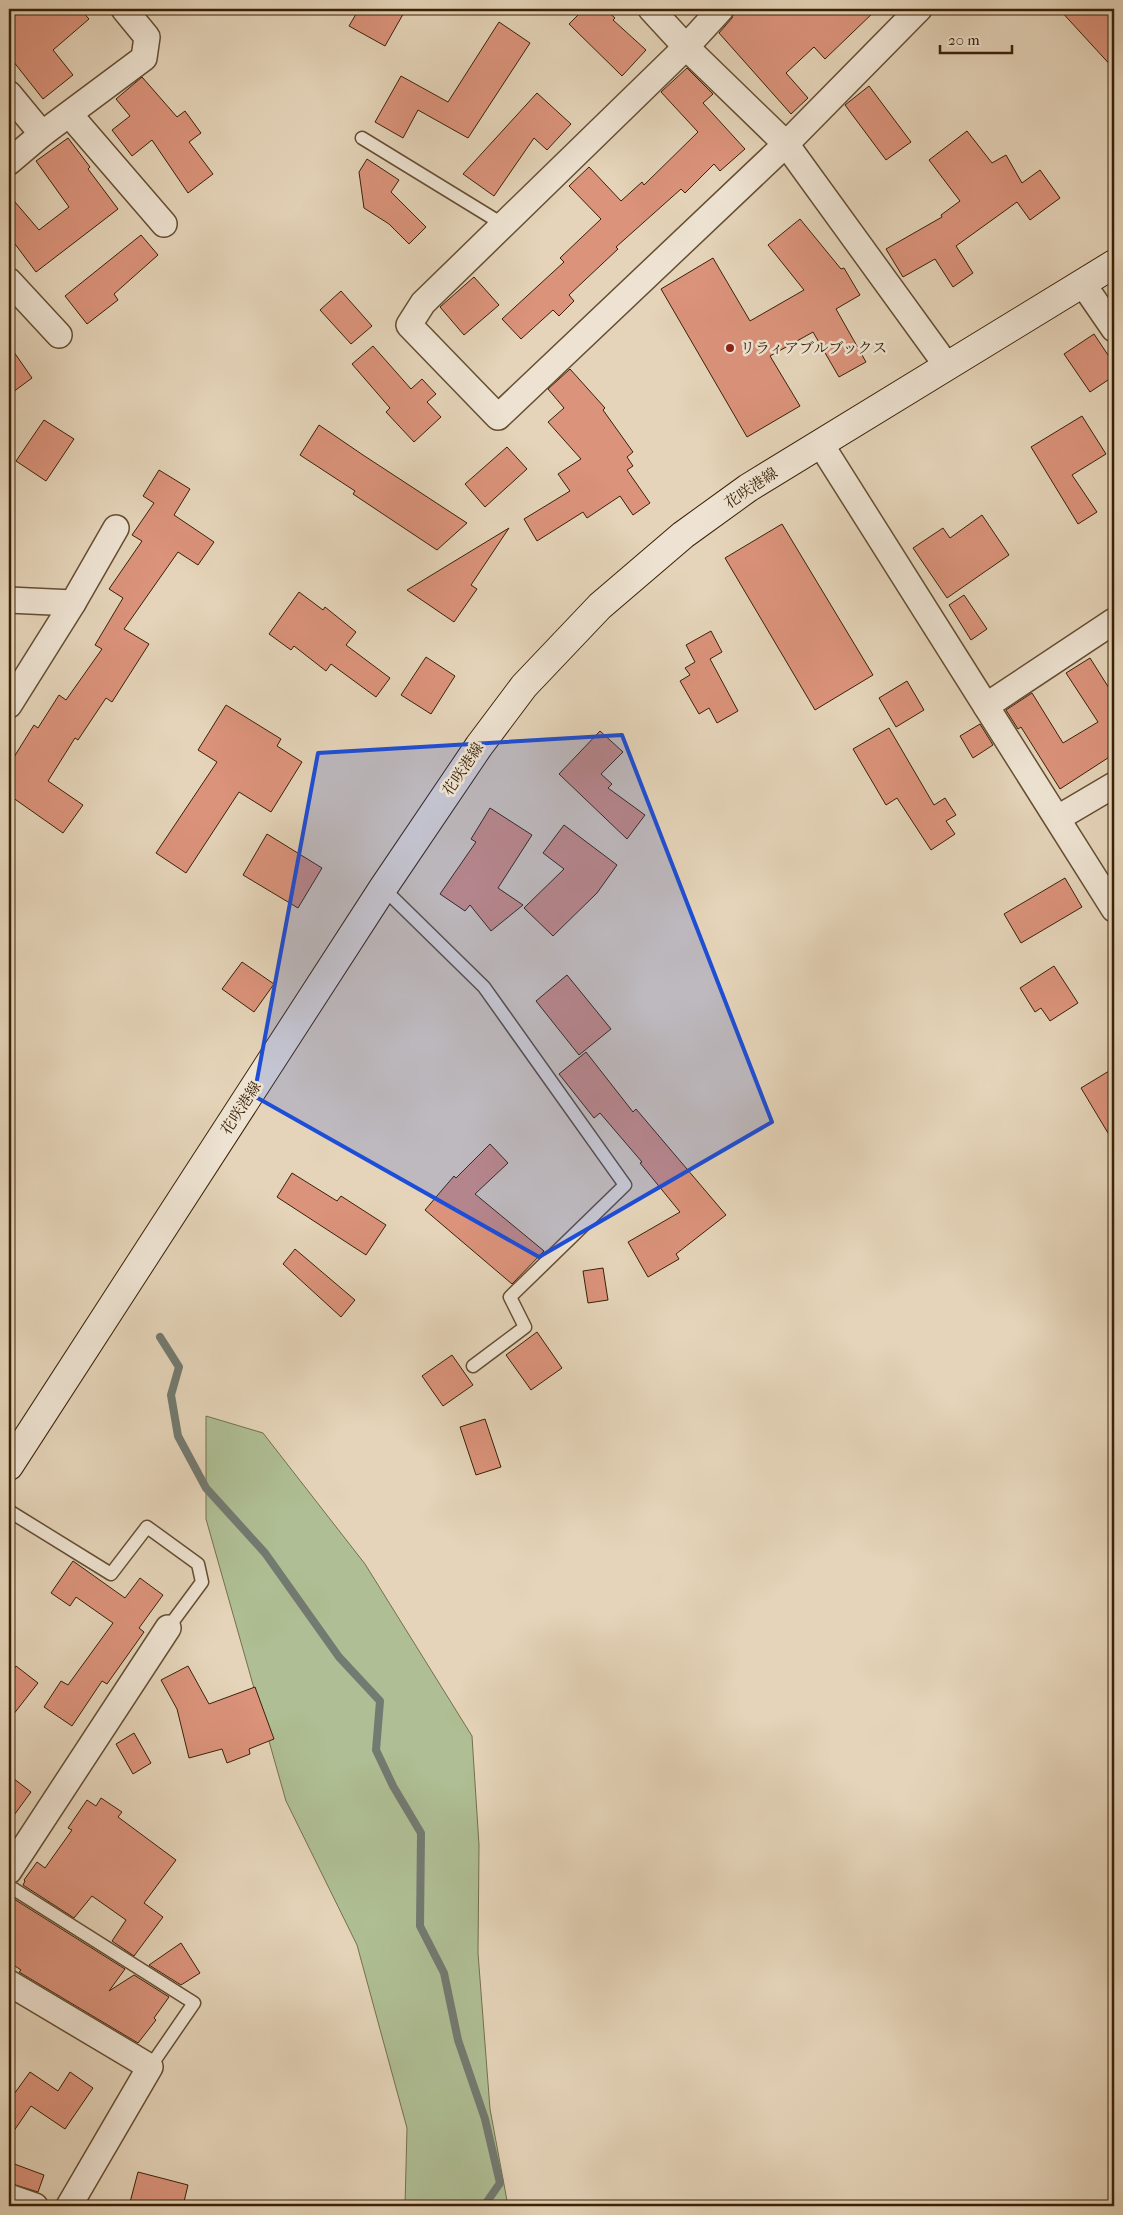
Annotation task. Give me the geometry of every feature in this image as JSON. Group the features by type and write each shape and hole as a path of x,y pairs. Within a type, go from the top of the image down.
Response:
{"main road":[{"name":"花咲港線","path":"9,1466 383,888 479,746 524,686 600,606 683,536 748,488 1114,264"}],"street":[{"path":"9,162 42,134 144,58 147,37 124,9"},
{"path":"651,9 686,47 786,144 947,366"},
{"path":"721,9 686,47 423,303 410,325 498,417 786,144 918,9"},
{"path":"9,94 42,134"},
{"path":"70,115 164,224"},
{"path":"9,281 58,335"},
{"path":"1083,284 1114,328"},
{"path":"820,443 1114,908"},
{"path":"9,705 73,603 116,528"},
{"path":"9,600 73,603"},
{"path":"986,706 1114,621"},
{"path":"1058,818 1114,785"},
{"path":"9,1871 168,1628"},
{"path":"9,1983 150,2067 69,2206"},
{"path":"9,2197 35,2206"}],"lane":[{"path":"362,138 504,225"},
{"path":"383,888 484,987 626,1185 510,1298 524,1327 474,1366"},
{"path":"9,1511 111,1574 147,1526 198,1564 202,1582 168,1628"},
{"path":"9,1886 194,2003 150,2067"}],"highlighted area":[{"path":"622,735 772,1122 539,1257 254,1096 318,753"}],"green space":[{"path":"206,1416 263,1433 365,1564 472,1736 479,1845 478,1953 490,2109 508,2206 405,2206 407,2128 357,1945 286,1801 206,1519"}],"building":[{"path":"9,9 80,9 89,19 53,50 73,75 43,99 9,56"},
{"path":"359,9 406,9 385,46 349,26"},
{"path":"584,9 605,9 615,18 613,20 646,50 622,76 569,24"},
{"path":"735,9 877,9 825,59 814,47 786,73 808,98 791,114 719,33 732,18"},
{"path":"1059,9 1114,9 1114,69"},
{"path":"499,22 530,43 468,138 418,110 403,138 375,122 401,76 448,102"},
{"path":"687,68 713,94 703,103 745,149 720,171 714,164 685,193 681,189 616,247 618,249 569,295 574,301 559,316 553,310 521,339 502,319 564,262 560,258 601,219 569,186 589,167 621,201 642,182 644,185 698,132 661,92"},
{"path":"142,77 177,117 185,111 201,133 189,142 213,174 188,193 152,140 132,156 112,130 130,116 116,99"},
{"path":"869,86 911,142 886,160 845,105"},
{"path":"537,93 571,124 547,150 534,138 494,196 463,174"},
{"path":"967,131 992,163 1006,155 1022,183 1040,170 1060,198 1030,220 1017,202 956,246 973,273 953,287 935,259 903,277 886,249 942,217 941,215 960,201 929,160"},
{"path":"68,138 118,209 36,272 9,236 9,195 39,230 69,207 36,161"},
{"path":"367,159 399,180 391,192 426,227 409,244 389,224 364,208 359,172"},
{"path":"800,219 841,269 844,268 860,295 836,309 866,362 839,377 813,332 770,356 800,406 747,437 661,289 713,258 750,321 804,290 768,245"},
{"path":"141,235 158,255 114,294 118,300 87,324 65,296"},
{"path":"474,277 499,305 464,335 440,307"},
{"path":"341,291 372,326 351,344 320,310"},
{"path":"1094,334 1114,364 1114,376 1090,392 1064,354"},
{"path":"9,345 32,378 9,395"},
{"path":"373,346 411,389 422,379 436,394 427,402 441,417 414,442 386,412 390,408 352,364"},
{"path":"570,369 605,408 603,410 633,452 627,457 633,466 627,470 650,503 633,515 620,496 587,518 583,512 537,541 524,519 570,491 558,474 581,459 548,422 564,408 548,389"},
{"path":"1082,416 1106,454 1072,475 1097,512 1078,524 1031,447"},
{"path":"44,420 74,439 46,481 16,461"},
{"path":"319,425 467,523 437,550 353,494 355,491 300,455"},
{"path":"507,447 527,469 485,507 465,484"},
{"path":"159,470 190,489 174,515 214,542 198,565 178,552 124,629 149,644 112,702 106,698 78,740 75,738 48,781 83,805 63,833 9,795 9,765 34,725 38,728 59,695 66,700 102,649 95,645 123,598 109,589 142,541 132,535 154,503 143,496"},
{"path":"982,515 1009,555 947,598 913,548 943,528 950,538"},
{"path":"782,524 873,675 815,710 725,558"},
{"path":"509,528 471,585 477,589 454,622 407,590"},
{"path":"299,592 323,610 325,607 356,632 346,645 390,678 376,697 331,664 326,671 294,646 291,650 269,634"},
{"path":"964,595 987,629 971,640 949,605"},
{"path":"711,631 722,652 710,659 738,711 717,723 709,708 699,714 680,681 690,675 685,668 695,662 686,645"},
{"path":"426,657 455,676 431,714 401,695"},
{"path":"1090,658 1114,696 1114,754 1060,789 1021,727 1018,729 1006,710 1032,693 1063,743 1098,722 1066,673"},
{"path":"907,681 924,710 896,727 879,698"},
{"path":"226,705 281,739 277,746 302,762 271,812 239,792 186,873 156,853 217,762 198,750"},
{"path":"980,724 993,745 973,758 960,736"},
{"path":"889,728 934,805 945,798 956,815 946,821 955,834 931,850 897,798 886,805 853,749"},
{"path":"600,731 623,752 601,774 612,784 608,788 645,815 627,839 559,774"},
{"path":"490,808 532,835 498,888 523,905 491,931 470,905 465,911 440,894 476,842 471,839"},
{"path":"564,825 617,865 597,893 553,936 524,908 564,869 543,853"},
{"path":"267,834 322,868 298,908 243,875"},
{"path":"1065,878 1082,907 1021,943 1004,914"},
{"path":"242,962 274,984 254,1012 222,989"},
{"path":"1054,966 1078,1003 1050,1021 1041,1008 1035,1012 1020,988"},
{"path":"567,975 611,1029 579,1055 536,1001"},
{"path":"586,1052 633,1112 636,1109 726,1215 676,1254 679,1259 648,1277 628,1242 680,1212 640,1163 642,1162 600,1113 594,1118 559,1074"},
{"path":"1114,1068 1114,1143 1081,1088"},
{"path":"490,1144 508,1163 475,1194 544,1251 512,1284 425,1210 454,1176 456,1178"},
{"path":"292,1173 337,1201 341,1196 386,1225 366,1255 277,1197"},
{"path":"295,1249 355,1300 341,1317 283,1264"},
{"path":"603,1268 608,1300 588,1303 583,1271"},
{"path":"537,1332 562,1368 531,1390 506,1355"},
{"path":"452,1355 473,1385 443,1406 422,1376"},
{"path":"485,1419 501,1467 476,1475 460,1427"},
{"path":"73,1561 125,1598 140,1578 163,1595 139,1628 144,1632 107,1684 102,1681 72,1726 44,1707 61,1681 68,1685 113,1623 76,1597 70,1606 51,1593"},
{"path":"16,1666 38,1683 9,1720 9,1676"},
{"path":"188,1666 209,1704 255,1687 274,1739 249,1749 250,1754 227,1763 222,1749 189,1758 177,1709 161,1680"},
{"path":"134,1733 151,1763 133,1774 116,1744"},
{"path":"9,1775 31,1792 9,1822"},
{"path":"101,1798 122,1812 118,1817 176,1860 144,1903 163,1917 134,1956 112,1941 126,1920 92,1896 74,1918 23,1885 24,1880 37,1862 45,1868 72,1830 68,1828 87,1800 96,1806"},
{"path":"14,1899 125,1969 109,1991 134,1975 169,1997 154,2018 156,2020 138,2043 19,1972 21,1970 9,1962 9,1906"},
{"path":"181,1943 200,1973 181,1985 149,1965"},
{"path":"30,2072 58,2091 70,2072 93,2088 65,2129 31,2106 9,2138 9,2101"},
{"path":"9,2162 44,2175 38,2192 9,2183"},
{"path":"138,2172 188,2185 183,2206 129,2206"}],"waterway":[{"path":"160,1337 179,1367 171,1395 178,1436 206,1488 265,1553 339,1657 380,1701 376,1750 393,1786 421,1833 420,1926 444,1973 458,2040 485,2119 500,2183 484,2206"}],"place":[{"name":"リラィアブルブックス","path":"730,348"}]}
